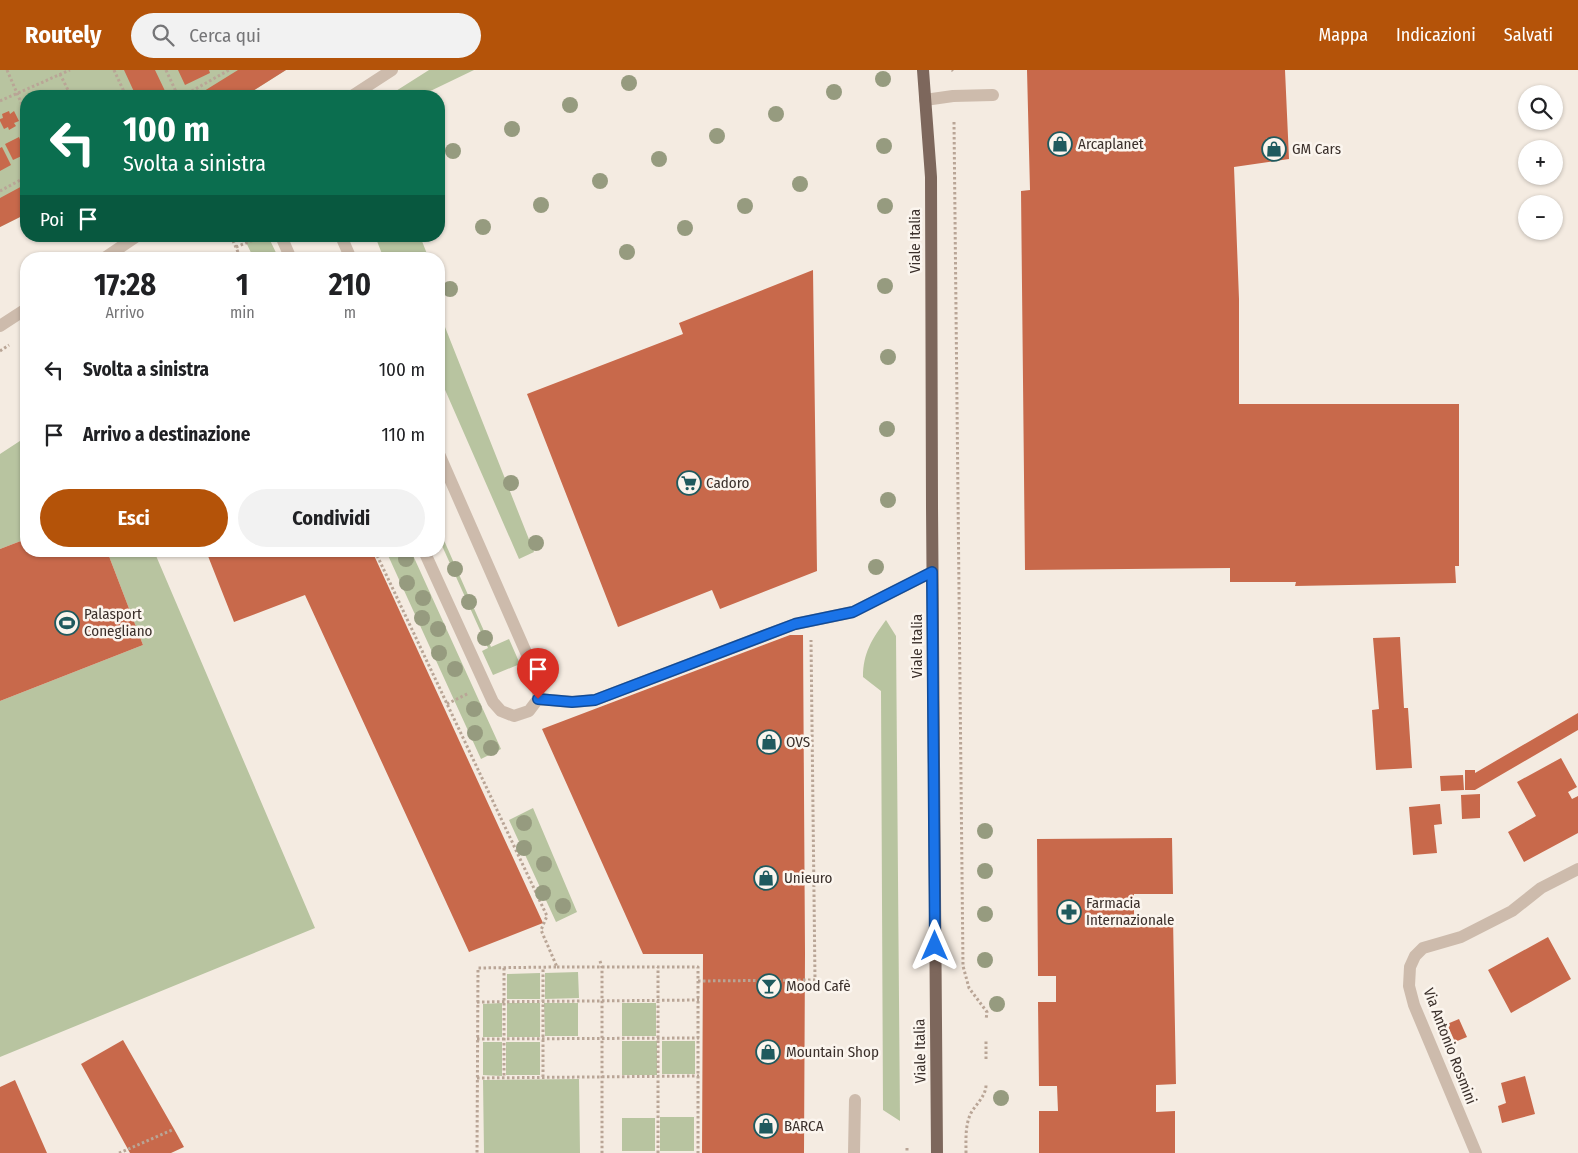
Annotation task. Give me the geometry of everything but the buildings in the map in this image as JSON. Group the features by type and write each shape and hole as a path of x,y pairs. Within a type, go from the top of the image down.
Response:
{"main road":[{"name":"Viale Italia","path":"922,73 931,177 937,1153"}],"street":[{"path":"361,90 392,70"},
{"path":"925,100 953,96 993,95"},
{"path":"113,252 128,242"},
{"path":"0,326 20,313"},
{"path":"427,557 493,702 501,711 514,716 529,711 538,699 538,682 445,468"},
{"path":"538,699 572,702 595,700 795,624 853,612 932,572"},
{"name":"Via Antonio Rosmini","path":"1476,1153 1414,1005 1409,986 1410,967 1415,956 1423,948 1462,938 1512,911 1541,888 1578,869"},
{"path":"854,1153 855,1100"}],"path":[{"path":"7,70 20,100"},
{"path":"24,90 70,70"},
{"path":"114,70 123,90"},
{"path":"166,70 175,90"},
{"path":"192,90 220,72 228,70"},
{"path":"60,74 68,90"},
{"path":"0,101 20,92"},
{"path":"954,122 962,966 969,988 987,1012 986,1020"},
{"path":"0,191 20,180"},
{"path":"234,242 238,252"},
{"path":"236,247 248,242"},
{"path":"378,557 547,916 541,930 557,967"},
{"path":"698,981 815,980 811,638 807,621"},
{"path":"600,961 602,967 602,1153"},
{"path":"543,967 543,1077"},
{"path":"658,967 658,1153"},
{"path":"477,1153 478,968 698,967 698,1153"},
{"path":"504,968 504,1078"},
{"path":"477,1002 698,1000"},
{"path":"477,1039 699,1038"},
{"path":"986,1041 986,1059"},
{"path":"477,1078 698,1076"},
{"path":"966,1153 966,1130 970,1114 986,1091 986,1085"},
{"path":"119,1153 174,1129"},
{"path":"907,1148 907,1153"}],"green space":[{"path":"0,70 286,70 254,90 20,90 20,217 0,227"},
{"path":"429,70 474,70 432,90 397,90"},
{"path":"246,242 271,242 276,252 251,252"},
{"path":"377,242 422,242 426,252 381,252"},
{"path":"445,327 534,552 519,559 445,390"},
{"path":"20,441 20,541 0,549 0,454"},
{"path":"445,543 491,647 509,639 520,664 493,675 482,651 488,648 445,552"},
{"path":"109,557 157,557 315,928 0,1057 0,701 143,645"},
{"path":"389,557 414,557 501,749 481,759"},
{"path":"886,620 896,636 900,1121 883,1110 881,691 863,677 863,668 869,647"},
{"path":"533,808 577,912 556,922 509,820"},
{"path":"578,972 579,998 545,999 545,973"},
{"path":"540,973 540,999 507,999 507,974"},
{"path":"502,1003 502,1037 483,1037 483,1004"},
{"path":"507,1003 540,1003 540,1037 507,1037"},
{"path":"544,1003 578,1003 578,1036 545,1036"},
{"path":"622,1003 656,1003 656,1036 622,1036"},
{"path":"622,1041 657,1041 657,1075 622,1075"},
{"path":"662,1041 695,1041 695,1074 662,1074"},
{"path":"483,1042 502,1042 502,1076 483,1075"},
{"path":"506,1042 540,1042 540,1075 506,1075"},
{"path":"579,1079 580,1153 484,1153 483,1080"},
{"path":"660,1117 694,1117 694,1151 660,1151"},
{"path":"622,1118 655,1118 655,1151 622,1151"}],"place":[{"name":"Arcaplanet","path":"1060,144"},
{"name":"GM Cars","path":"1274,149"},
{"name":"Cadoro","path":"689,483"},
{"name":"Palasport Conegliano","path":"67,623"},
{"name":"OVS","path":"769,742"},
{"name":"Unieuro","path":"766,878"},
{"name":"Farmacia Internazionale","path":"1069,912"},
{"name":"Mood Cafè","path":"769,986"},
{"name":"Mountain Shop","path":"768,1052"},
{"name":"BARCA","path":"766,1126"}],"route":[{"path":"538,699 572,702 595,700 795,624 853,612 932,572 935,946"}]}
